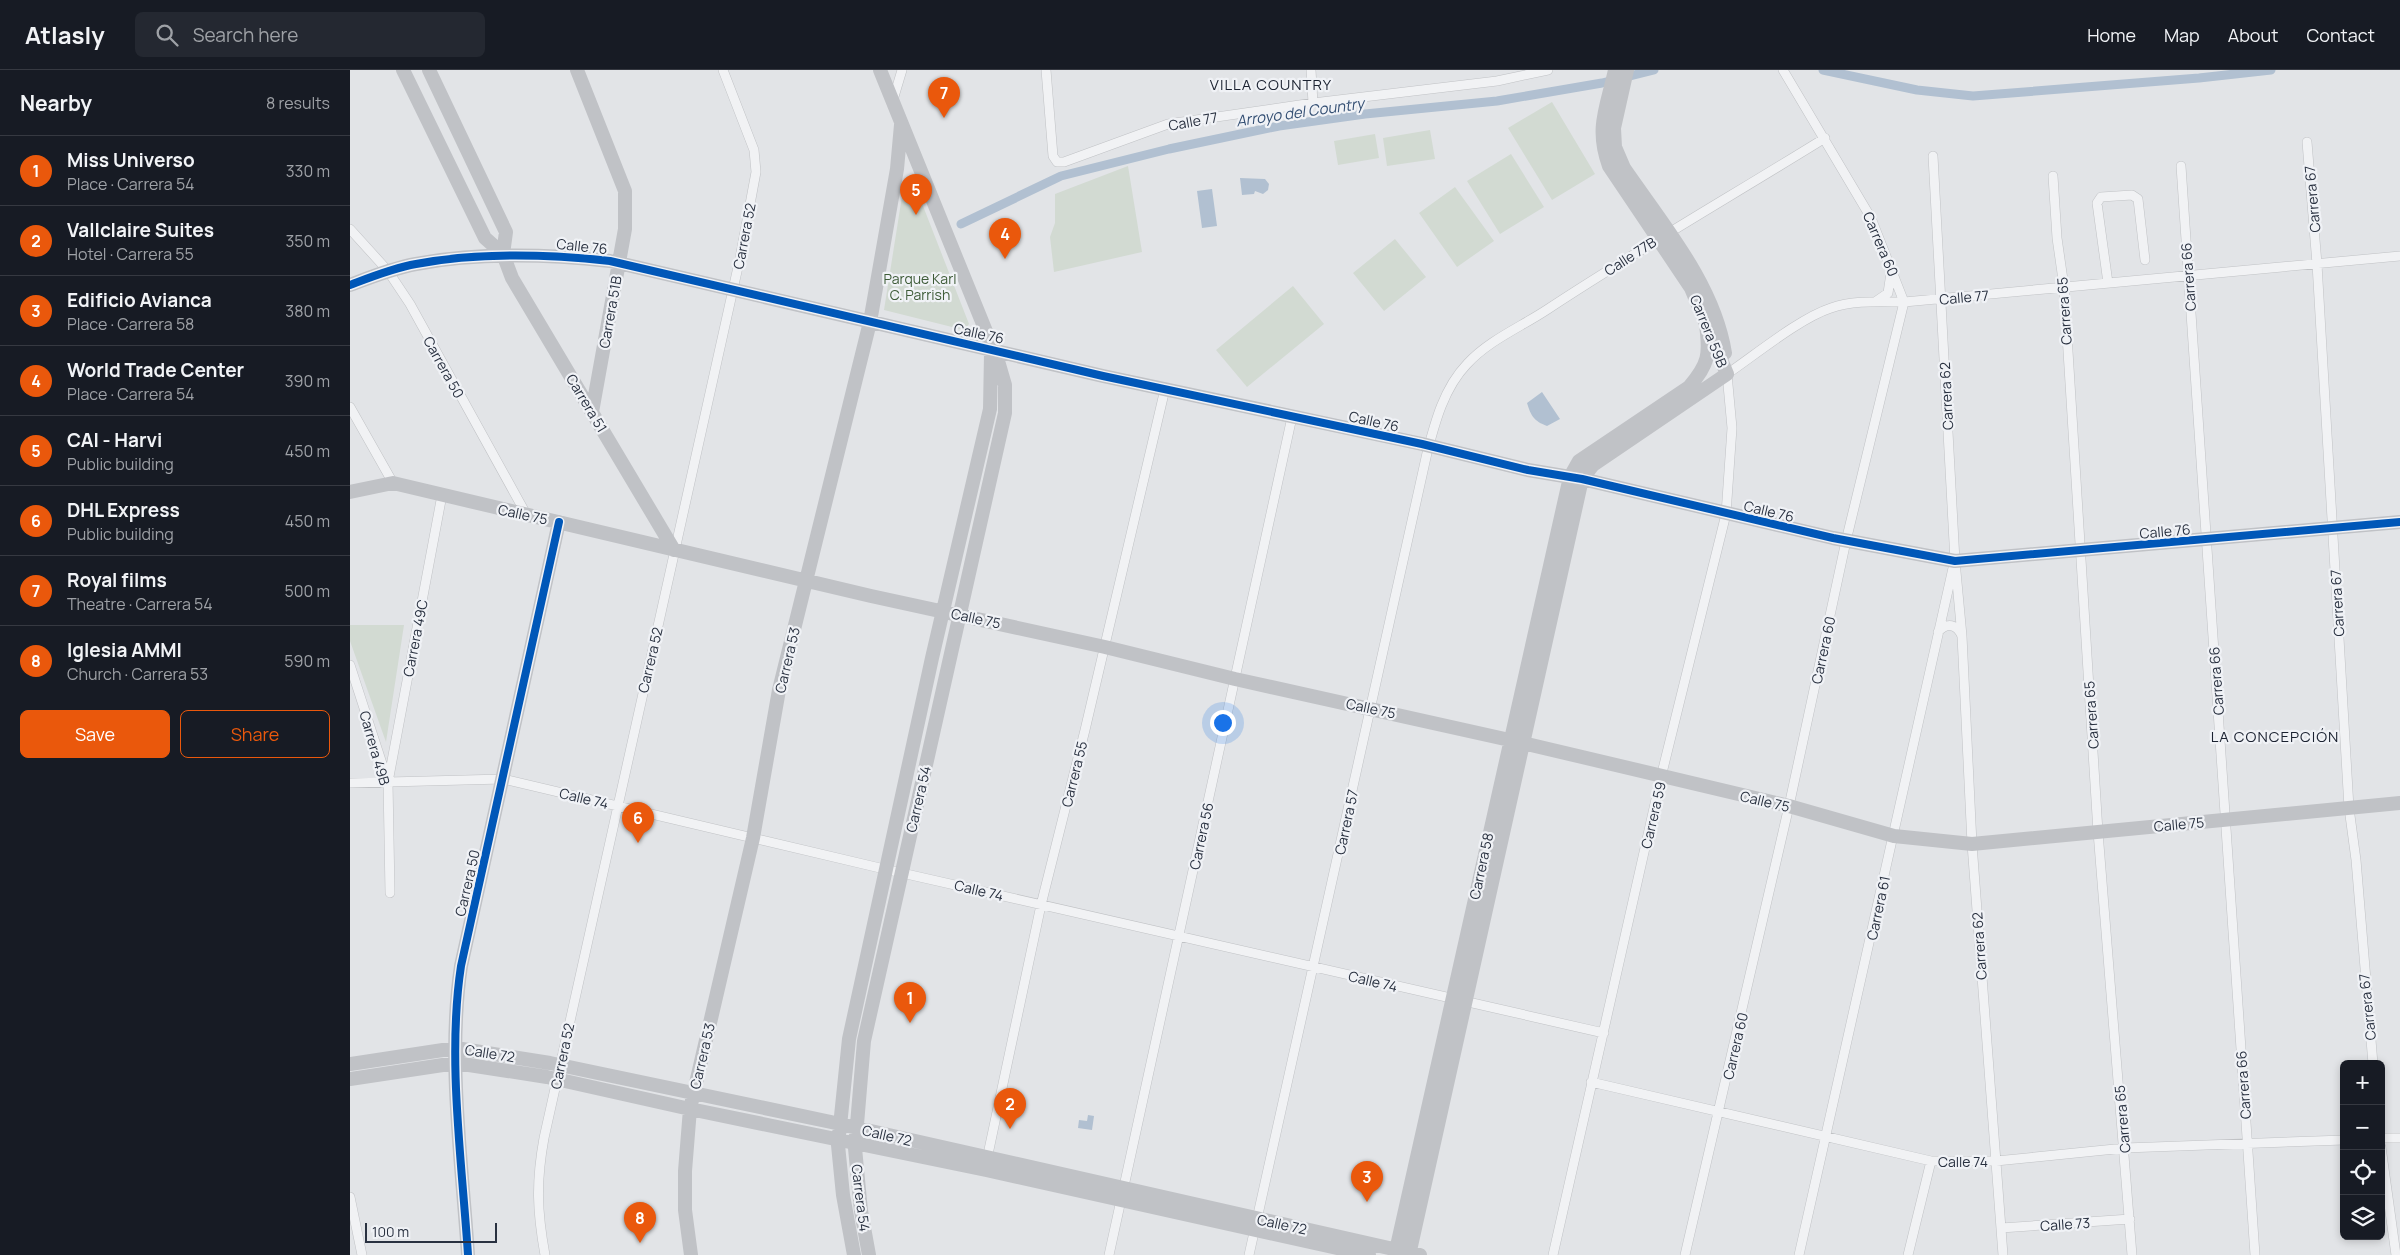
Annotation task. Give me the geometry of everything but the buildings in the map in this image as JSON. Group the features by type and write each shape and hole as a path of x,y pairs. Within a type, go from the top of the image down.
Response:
{"street":[{"path":"405,73 424,70"},
{"name":"Carrera 51","path":"429,70 506,232 503,254"},
{"name":"Carrera 51B","path":"578,70 624,191 625,229 592,412"},
{"name":"Carrera 52","path":"545,1255 538,1219 538,1173 560,1065 732,291 756,172 754,150 723,70"},
{"name":"Carrera 53","path":"691,1255 685,1190 690,1109 753,838 779,690 870,322 897,169 901,122 880,70"},
{"path":"893,100 902,70"},
{"name":"Calle 77","path":"1046,70 1053,156 1057,162 1064,162 1168,124 1313,103 1497,81 1548,70"},
{"path":"1311,70 1313,103"},
{"name":"Carrera 59B","path":"1615,70 1615,147 1624,168 1691,288 1727,374"},
{"name":"Carrera 59B","path":"1616,94 1628,70"},
{"name":"Carrera 60","path":"1685,1255 1720,1112 1789,806 1846,541 1904,302 1871,218 1817,124 1783,70"},
{"name":"Carrera 51","path":"405,73 443,155 485,238 503,254 512,278 674,550"},
{"name":"Carrera 54","path":"868,1249 857,1180 855,1142 864,1042 987,497 1005,413 1006,393 1003,376 901,122"},
{"name":"Calle 77B","path":"1448,391 1467,364 1494,342 1663,235 1707,212 1825,138"},
{"name":"Carrera 67","path":"2307,142 2317,264 2349,808 2356,860 2373,1060"},
{"path":"443,155 465,148"},
{"name":"Carrera 62","path":"1933,156 1955,561 1962,636 1972,844 2003,1255"},
{"name":"Carrera 66","path":"2181,166 2255,1255"},
{"name":"Carrera 65","path":"2053,176 2057,238 2064,287 2098,832 2125,1148 2132,1255"},
{"path":"2108,283 2096,203 2101,197 2132,195 2138,199 2145,260"},
{"name":"Carrera 50","path":"350,229 388,271 410,304 526,514"},
{"name":"Carrera 59B","path":"1663,235 1703,287 1717,316 1725,352 1727,374"},
{"name":"Calle 76","path":"350,284 415,264 503,254 559,255 619,263 732,291 1164,389 1429,446 1528,470 1576,478 1846,541 1955,561 2400,522"},
{"name":"Calle 77","path":"1576,478 1812,316 1831,308 1875,302 1940,299 2400,256"},
{"path":"1875,302 1888,292 1892,276 1890,264"},
{"path":"978,315 1015,354"},
{"path":"1576,478 1579,461 1696,380 1708,361 1709,346 1706,325"},
{"name":"Carrera 54","path":"853,1250 843,1195 838,1139 849,1039 912,750 990,409 991,349"},
{"name":"Carrera 59","path":"1553,1255 1661,777 1726,514 1732,428 1727,374"},
{"path":"572,378 586,386 598,381"},
{"name":"Carrera 55","path":"987,1159 1041,904 1105,647 1164,389"},
{"name":"Carrera 57","path":"1249,1255 1429,446 1448,391"},
{"path":"350,407 393,483"},
{"name":"Carrera 56","path":"1109,1255 1292,417"},
{"name":"Carrera 58","path":"1395,1252 1425,1118 1459,1000 1523,743 1550,595 1576,478"},
{"name":"Calle 75","path":"350,492 393,483 674,550 1523,743 1789,806 1894,836 1972,844 2400,803"},
{"path":"970,494 987,497"},
{"name":"Carrera 49C","path":"388,782 442,495"},
{"path":"638,541 650,537 654,532 656,520"},
{"name":"Carrera 50","path":"468,1255 456,1063 457,993 461,966 560,522"},
{"name":"Carrera 61","path":"1799,1255 1955,561"},
{"name":"Carrera 58","path":"1413,1254 1509,740 1550,595"},
{"path":"1938,633 1943,626 1951,625 1958,628 1962,636"},
{"name":"Carrera 49B","path":"350,665 388,782 390,893"},
{"path":"912,750 929,753"},
{"name":"Calle 74","path":"350,783 503,779 886,870 902,872 1604,1033"},
{"path":"856,1006 872,1008"},
{"name":"Calle 72","path":"350,1064 456,1048 560,1065 839,1124 1256,1225 1369,1255"},
{"name":"Calle 72","path":"350,1080 456,1063 557,1080 838,1139 1122,1194"},
{"name":"Calle 74","path":"1591,1082 1931,1161 1996,1161 2125,1148 2340,1140"},
{"path":"1425,1118 1439,1121"},
{"path":"2385,1138 2400,1138"},
{"path":"2381,1150 2396,1255"},
{"path":"1908,1255 1931,1161"},
{"path":"350,1197 362,1255"},
{"name":"Calle 73","path":"2001,1228 2130,1219"},
{"name":"Calle 72","path":"1256,1225 1413,1254"},
{"path":"853,1250 868,1249"}],"green space":[{"path":"1552,102 1595,174 1552,200 1508,128"},
{"path":"1430,130 1435,159 1387,166 1383,138"},
{"path":"1375,134 1379,158 1338,165 1334,141"},
{"path":"1511,154 1544,207 1500,234 1467,181"},
{"path":"1128,166 1142,252 1054,272 1050,237 1055,223 1055,194"},
{"path":"1455,187 1494,241 1457,267 1419,213"},
{"name":"Parque Karl C. Parrish","path":"916,188 969,324 964,330 884,310 903,190"},
{"path":"1395,239 1426,277 1384,311 1353,273"},
{"path":"1293,286 1324,324 1247,387 1216,350"},
{"path":"350,625 404,625 386,742 350,641"}],"water":[{"path":"1240,178 1265,179 1269,184 1268,190 1263,194 1255,191 1254,194 1242,195"},
{"path":"1212,189 1217,226 1202,228 1197,191"},
{"path":"1542,392 1560,419 1547,426 1534,418 1527,403"},
{"path":"1088,1115 1094,1116 1092,1130 1078,1128 1079,1120 1087,1121"}],"waterway":[{"name":"Arroyo del Country","path":"961,224 1061,176 1169,149 1279,126 1365,114 1497,101 1602,83 1654,70"},
{"name":"Arroyo del Country","path":"1823,70 1917,90 1973,96 2199,78 2271,70"}],"cycle path":[{"path":"350,285 407,266 464,257 513,255 610,261 1103,376 1422,444 1528,470 1582,479 1833,538 1955,561 2400,522"},
{"path":"468,1255 455,1073 457,1001 461,966 559,522"}],"place":[{"name":"Royal films","path":"944,118"},
{"name":"CAI - Harvi","path":"916,215"},
{"name":"World Trade Center","path":"1005,259"},
{"name":"DHL Express","path":"638,843"},
{"name":"Miss Universo","path":"910,1023"},
{"name":"Vallclaire Suites","path":"1010,1129"},
{"name":"Edificio Avianca","path":"1367,1202"},
{"name":"Iglesia AMMI","path":"640,1243"}],"district":[{"name":"VILLA COUNTRY","path":"1271,84"},
{"name":"LA CONCEPCIÓN","path":"2275,736"}]}
